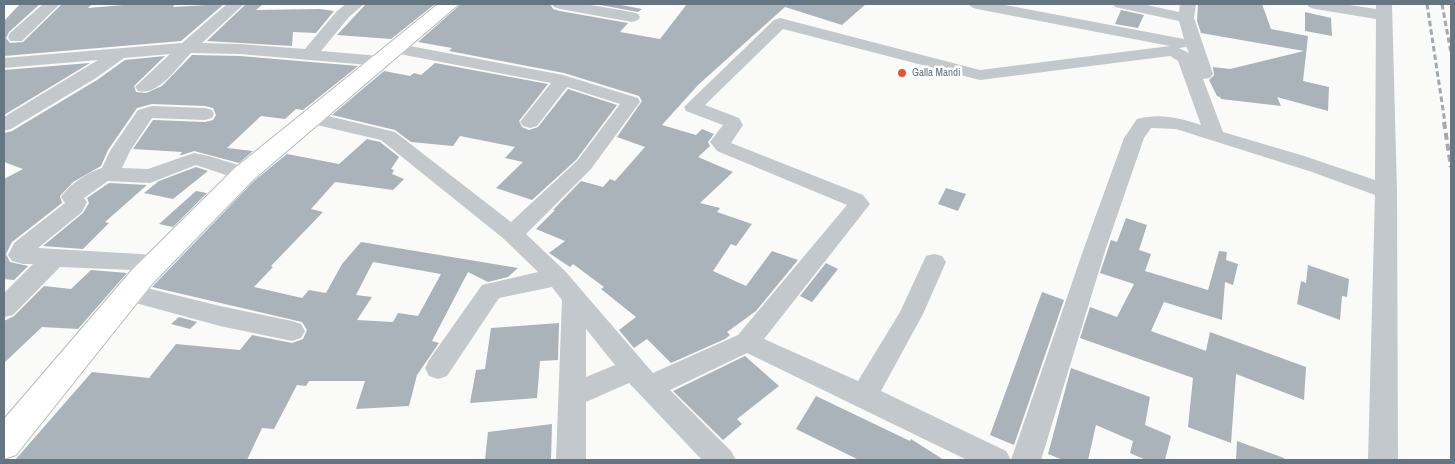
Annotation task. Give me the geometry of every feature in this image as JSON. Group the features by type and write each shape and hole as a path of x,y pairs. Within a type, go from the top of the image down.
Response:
{"main road":[{"path":"4,444 130,292 244,174 449,4"}],"street":[{"path":"16,37 52,4"},
{"path":"144,86 157,78 236,4"},
{"path":"309,55 343,14 356,4"},
{"path":"560,4 632,18"},
{"path":"977,4 1195,46"},
{"path":"1121,4 1187,11 1195,46 1219,118 1225,126 1312,166"},
{"path":"1316,4 1384,9 1386,191 1383,460"},
{"path":"573,395 641,378 747,342 859,204 855,200 724,147 720,142 733,125 732,122 693,107 780,23 980,75 1172,51 1186,58 1215,136"},
{"path":"4,63 187,48 240,49 309,55 387,54 563,80 631,102 584,165 512,234"},
{"path":"4,125 90,74 119,54"},
{"path":"530,122 563,80"},
{"path":"110,173 120,151 146,114 152,112 205,114"},
{"path":"311,118 388,136 512,234 556,277 574,301 641,378 721,460"},
{"path":"1026,460 1095,248 1134,138 1144,123 1156,121 1178,124 1386,191"},
{"path":"12,256 74,207 76,202 72,199 74,195 96,178 110,173 150,176 198,159 244,174"},
{"path":"12,256 156,263"},
{"path":"4,308 53,258"},
{"path":"864,396 911,314 934,262"},
{"path":"438,368 491,292 556,277"},
{"path":"130,292 220,316 292,331"},
{"path":"571,460 574,301"},
{"path":"747,342 996,460"}],"building":[{"path":"20,4 40,4 9,32 6,38 10,43 23,42 62,4 92,4 88,8 135,4 175,4 173,7 224,4 181,41 4,56 4,21"},
{"path":"246,4 263,4 256,10 320,9 334,11 316,33 293,32 292,46 207,41"},
{"path":"366,4 435,4 391,39 337,35"},
{"path":"461,4 550,4 553,9 560,11 628,23 620,32 660,39 687,4 866,4 842,25 785,7 698,85 662,125 696,135 702,129 714,134 708,142 710,146 698,157 733,172 700,203 720,208 717,212 752,224 736,246 731,244 713,271 746,286 772,251 798,260 756,311 727,332 730,335 671,363 647,339 634,348 619,330 636,317 601,289 604,287 573,264 570,267 549,253 565,241 536,229 555,210 553,210 581,181 603,187 610,179 615,181 645,147 617,137 642,101 639,96 564,73 449,51 452,48 418,42"},
{"path":"595,4 616,4 642,9 638,12"},
{"path":"1198,4 1262,4 1271,29 1308,36 1303,81 1329,87 1328,111 1277,97 1281,106 1221,99 1217,96 1209,80 1214,75 1213,67 1230,69 1304,51 1201,33 1197,21"},
{"path":"1121,10 1144,15 1138,28 1115,24"},
{"path":"1305,12 1331,18 1332,36 1305,31"},
{"path":"192,55 240,56 358,66 303,110 296,109 285,119 261,116 227,148 253,151 239,163 194,151 180,155 182,152 133,149 153,120 205,122 213,120 216,115 213,108 205,106 152,104 137,108 108,150 101,166 73,182 60,196 62,203 12,242 6,254 10,262 28,266 14,280 4,279 4,179 23,169 4,162 4,133 12,131 97,80 125,60 165,56 134,86 136,92 146,93 162,86"},
{"path":"90,63 4,115 4,70"},
{"path":"435,63 548,84 519,121 522,127 529,130 538,127 568,89 617,105 576,160 532,200 496,188 523,162 505,158 515,147 460,136 453,146 411,142 395,130 332,115 384,71 410,76 414,73 421,75"},
{"path":"367,139 380,142 399,157 391,169 394,170 392,174 404,179 393,190 335,182 311,209 323,212 271,266 273,267 254,287 302,298 309,290 326,293 342,264 361,242 518,268 508,277 488,282 468,272 432,341 439,343 417,375 409,406 356,409 365,381 309,381 306,386 297,385 274,429 262,428 247,460 15,460 92,372 149,378 176,344 240,350 252,335 292,343 303,339 307,330 302,322 152,287 254,181 287,154 339,164","holes":["373,262 441,274 418,316 398,313 393,322 357,320 372,297 356,295"]},
{"path":"196,167 208,171 173,199 144,193 159,181"},
{"path":"109,183 147,185 105,222 109,223 83,249 43,246 83,213 89,203 87,198"},
{"path":"946,188 966,194 958,211 938,204"},
{"path":"196,191 207,193 173,227 159,224"},
{"path":"1126,218 1147,225 1139,250 1151,254 1145,271 1208,290 1219,251 1227,252 1226,260 1238,264 1233,285 1225,282 1222,320 1164,302 1151,331 1206,351 1210,332 1306,367 1304,400 1236,374 1231,443 1188,427 1193,378 1080,338 1090,307 1117,317 1134,284 1100,273 1111,240 1117,242"},
{"path":"826,263 838,269 812,302 800,296"},
{"path":"1308,265 1349,279 1347,297 1342,296 1340,320 1297,304 1301,281 1306,283"},
{"path":"91,270 127,273 78,329 42,327 4,363 4,321 14,316 44,286 71,289"},
{"path":"1042,292 1064,300 1014,445 990,435"},
{"path":"179,317 197,322 190,329 171,324"},
{"path":"559,323 558,360 540,361 537,398 470,403 476,370 485,369 491,328"},
{"path":"745,356 779,386 737,419 742,424 723,440 673,391"},
{"path":"1071,368 1150,397 1145,425 1171,436 1165,460 1146,460 1130,453 1133,441 1096,425 1088,460 1063,460 1048,454"},
{"path":"816,396 910,441 911,439 944,460 859,460 796,429"},
{"path":"552,424 551,460 485,460 488,432"},
{"path":"1237,441 1284,458 1284,460 1236,460"}],"railway":[{"path":"1427,4 1445,123"},
{"path":"1442,4 1451,53"},
{"path":"1444,122 1451,167"}],"place":[{"name":"Galla Mandi","path":"902,73"}]}
